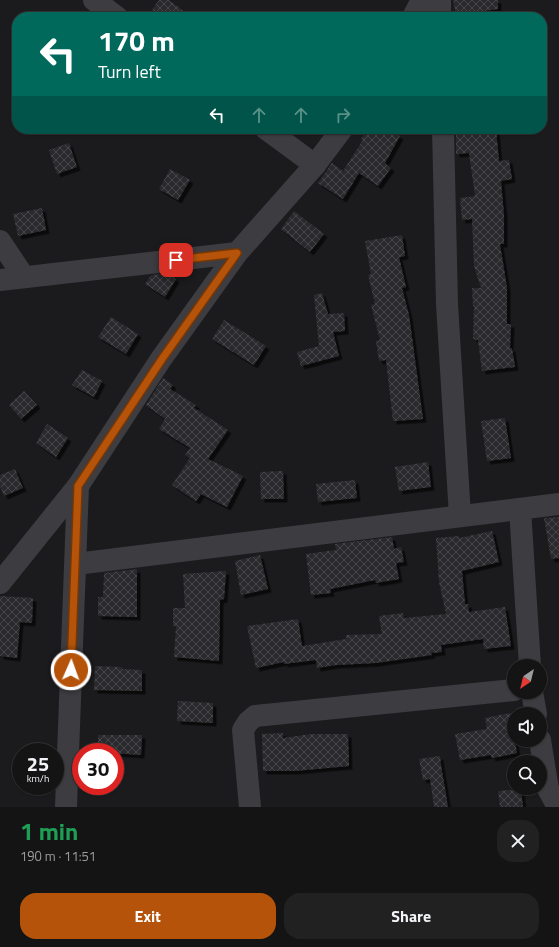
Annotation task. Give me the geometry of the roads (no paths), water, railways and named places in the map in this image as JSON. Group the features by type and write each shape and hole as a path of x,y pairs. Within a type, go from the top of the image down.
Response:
{"street":[{"path":"94,0 110,12"},
{"path":"415,12 422,0"},
{"path":"440,0 440,12"},
{"path":"273,134 315,165"},
{"path":"0,583 78,486 162,359 237,253 315,165 338,134"},
{"path":"443,134 447,304 460,516"},
{"path":"0,241 24,277"},
{"path":"0,280 237,253"},
{"path":"66,807 78,486"},
{"path":"76,564 559,504"},
{"path":"520,510 530,659"},
{"path":"250,807 243,730 248,722 255,716 507,691"},
{"path":"542,747 555,794"}]}
